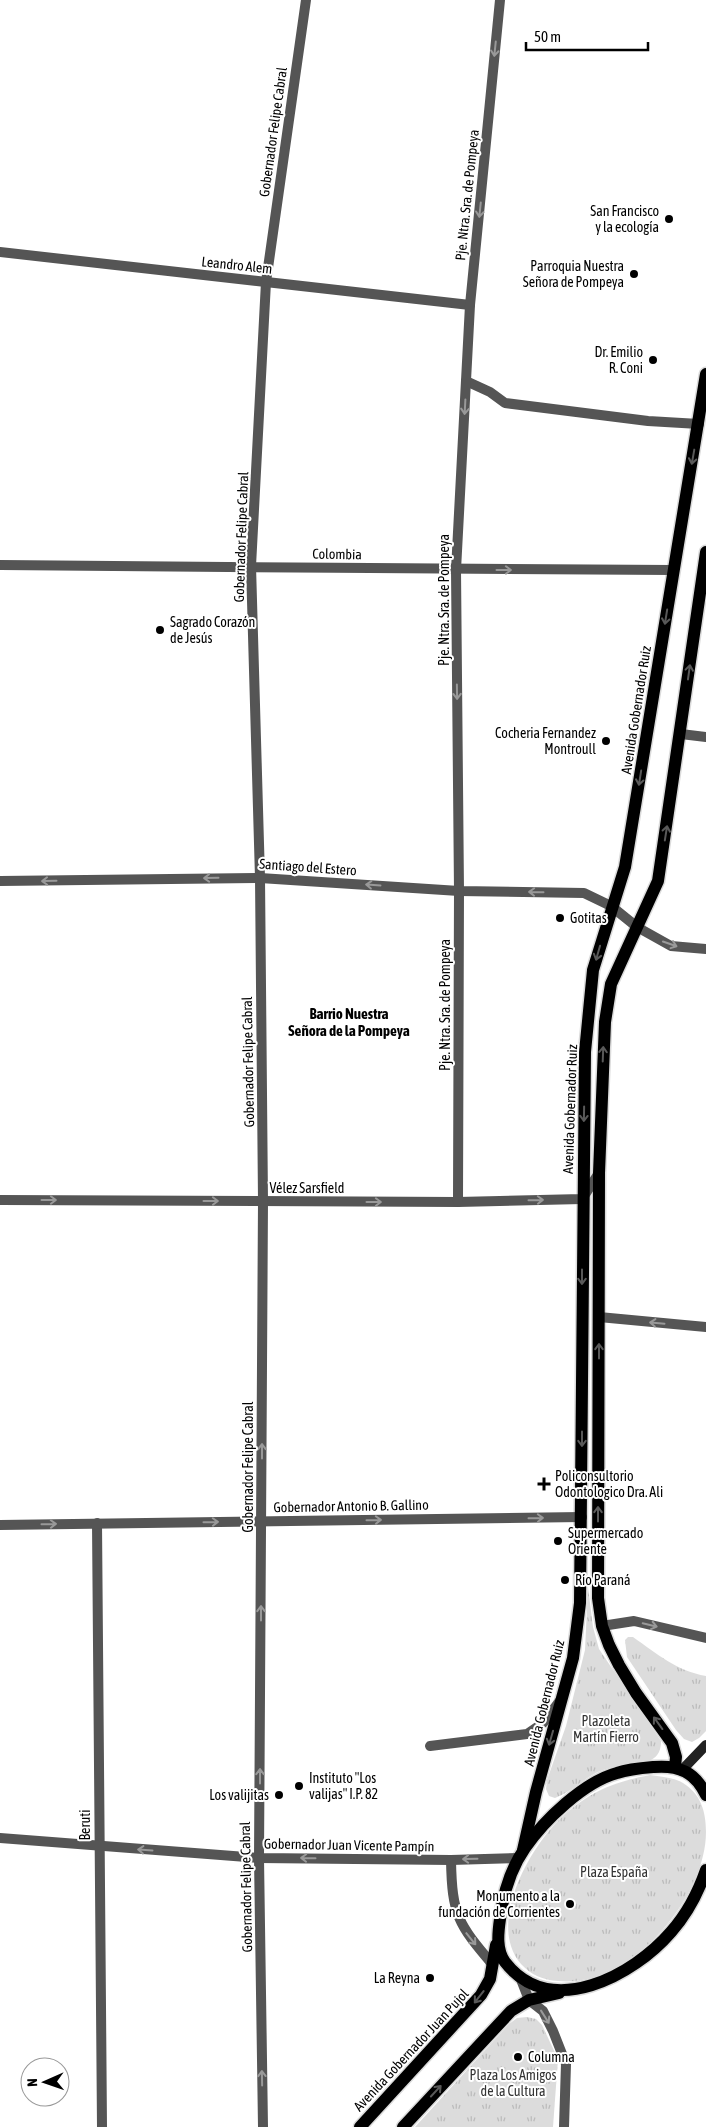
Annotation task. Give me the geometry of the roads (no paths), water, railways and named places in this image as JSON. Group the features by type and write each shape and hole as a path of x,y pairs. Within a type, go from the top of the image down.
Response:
{"main road":[{"name":"Avenida Gobernador Ruiz","path":"521,1854 536,1792 574,1658 580,1603 582,1517 582,1199 585,1052 593,970 611,906 625,867 673,570 706,382"},
{"path":"706,552 681,734 658,881 611,984 605,1022 599,1173 598,1598 602,1626 619,1665 672,1744 679,1768 702,1786 706,1795"},
{"path":"521,1854 546,1823 578,1795 594,1784 616,1773 639,1768 679,1768 706,1745"},
{"name":"Avenida Gobernador Juan Pujol","path":"360,2127 481,1995 490,1979 501,1911 511,1876 521,1854"},
{"path":"403,2127 511,2011 529,2000 597,1984 624,1972 650,1953 671,1932 688,1910 706,1870"},
{"path":"498,1935 500,1951 505,1962 520,1977 547,1989 570,1990"}],"street":[{"name":"Gobernador Felipe Cabral","path":"263,2127 259,1858 263,1201 260,878 252,566 266,282 306,0"},
{"name":"Pje. Ntra. Sra. de Pompeya","path":"458,1202 459,891 456,570 470,305 500,0"},
{"name":"Leandro Alem","path":"0,252 470,305"},
{"path":"466,381 490,392 505,403 648,421 699,424"},
{"name":"Colombia","path":"0,565 252,566 456,570 673,570"},
{"path":"681,734 706,737"},
{"name":"Santiago del Estero","path":"0,881 260,878 459,891 584,893 611,906 637,927 671,946 706,949"},
{"path":"582,1199 599,1173"},
{"name":"Vélez Sarsfield","path":"0,1200 458,1202 582,1199"},
{"path":"599,1317 706,1327"},
{"name":"Gobernador Antonio B. Gallino","path":"0,1525 582,1517"},
{"name":"Beruti","path":"97,1523 102,2127"},
{"path":"602,1626 634,1621 706,1638"},
{"path":"430,1746 527,1734 543,1723 564,1696"},
{"name":"Gobernador Juan Vicente Pampín","path":"0,1838 259,1858 450,1860 521,1854"},
{"path":"450,1860 451,1890 456,1914 467,1934 493,1965"},
{"path":"520,1977 529,2000 543,2011 566,2064 564,2127"}],"place":[{"name":"San Francisco y la ecología","path":"669,219"},
{"name":"Parroquia Nuestra Señora de Pompeya","path":"634,274"},
{"name":"Dr. Emilio R. Coni","path":"653,360"},
{"name":"Sagrado Corazón de Jesús","path":"160,630"},
{"name":"Cocheria Fernandez Montroull","path":"606,741"},
{"name":"Gotitas","path":"560,918"},
{"name":"Policonsultorio Odontologico Dra. Ali","path":"544,1484"},
{"name":"Supermercado Oriente","path":"558,1541"},
{"name":"Río Paraná","path":"565,1580"},
{"name":"Instituto \"Los valijas\" I.P. 82","path":"299,1786"},
{"name":"Los valijitas","path":"279,1795"},
{"name":"Monumento a la fundación de Corrientes","path":"570,1904"},
{"name":"La Reyna","path":"430,1978"},
{"name":"Columna","path":"518,2057"}],"district":[{"name":"Barrio Nuestra Señora de la Pompeya","path":"349,1022"}],"park label":[{"name":"Plazoleta Martín Fierro","path":"606,1729"},
{"name":"Plaza España","path":"614,1872"},
{"name":"Plaza Los Amigos de la Cultura","path":"513,2084"}]}
